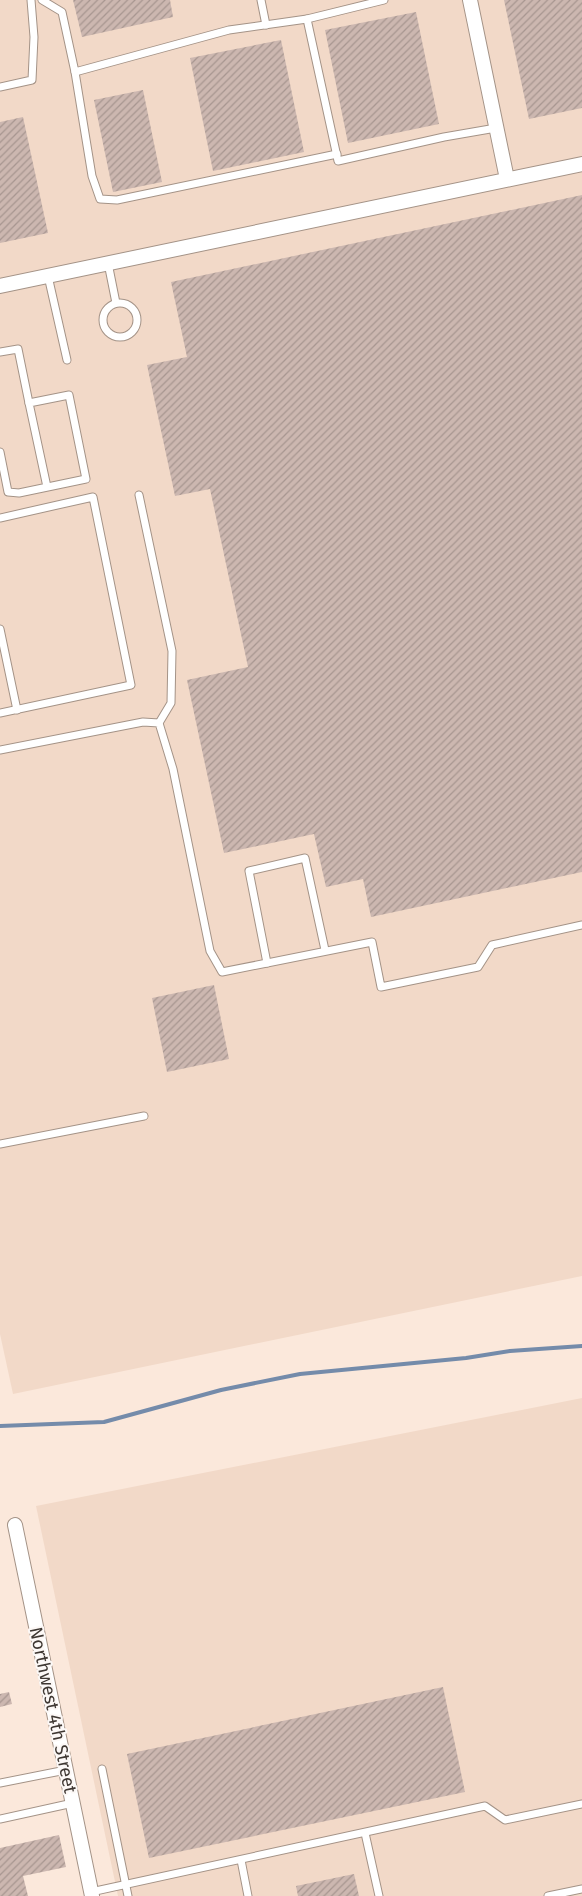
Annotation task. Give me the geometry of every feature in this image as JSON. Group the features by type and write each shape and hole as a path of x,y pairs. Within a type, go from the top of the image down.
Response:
{"street":[{"path":"470,0 507,179"},
{"path":"0,286 582,164"},
{"name":"Northwest 4th Street","path":"14,1525 92,1894"}],"lane":[{"path":"0,87 32,80 34,37 31,0"},
{"path":"42,0 62,12 75,72 92,176 100,199 117,200 337,154"},
{"path":"261,0 266,25"},
{"path":"75,72 229,30 307,19 384,0"},
{"path":"307,19 338,161 444,137 496,128"},
{"path":"108,264 116,303"},
{"path":"48,276 67,360"},
{"path":"116,303 127,304 135,312 136,323 131,333 127,336 121,337 110,334 104,326 104,314 110,306 116,303"},
{"path":"0,352 18,349 46,487"},
{"path":"0,452 8,492 19,492 86,479 69,396 29,403"},
{"path":"139,495 172,651 171,703 159,723 173,769 210,951 222,972 372,942 381,987 478,967 492,945 582,925"},
{"path":"0,518 93,498 131,685 0,713"},
{"path":"0,629 17,710"},
{"path":"0,750 143,722 159,723"},
{"path":"267,962 249,871 305,858 325,950"},
{"path":"0,1144 144,1116"},
{"path":"102,1769 128,1896"},
{"path":"0,1782 66,1770"},
{"path":"0,1819 73,1803"},
{"path":"92,1894 485,1806 506,1820 582,1804"},
{"path":"365,1833 379,1896"},
{"path":"240,1860 248,1896"},
{"path":"548,1896 582,1889"}],"shaded area":[{"path":"0,0 582,0 582,1276 13,1394 0,1334"},
{"path":"582,1398 582,1896 118,1896 36,1506"}],"building":[{"path":"73,0 170,0 173,17 82,37"},
{"path":"504,0 582,0 582,108 529,119"},
{"path":"416,12 439,124 348,143 325,30"},
{"path":"281,40 304,152 213,171 190,58"},
{"path":"143,90 162,182 113,192 94,100"},
{"path":"23,117 48,233 0,243 0,122"},
{"path":"582,195 582,872 371,917 363,879 326,887 314,834 224,853 187,680 248,667 210,489 175,496 147,365 187,357 171,282"},
{"path":"214,985 229,1059 167,1072 152,998"},
{"path":"443,1687 465,1792 149,1858 127,1754"},
{"path":"9,1692 12,1704 0,1707 0,1694"},
{"path":"59,1835 66,1867 23,1876 28,1896 0,1896 0,1848"},
{"path":"354,1874 359,1896 298,1896 296,1886"}],"waterway":[{"path":"0,1426 104,1422 221,1390 300,1374 466,1358 510,1351 582,1346"}]}
